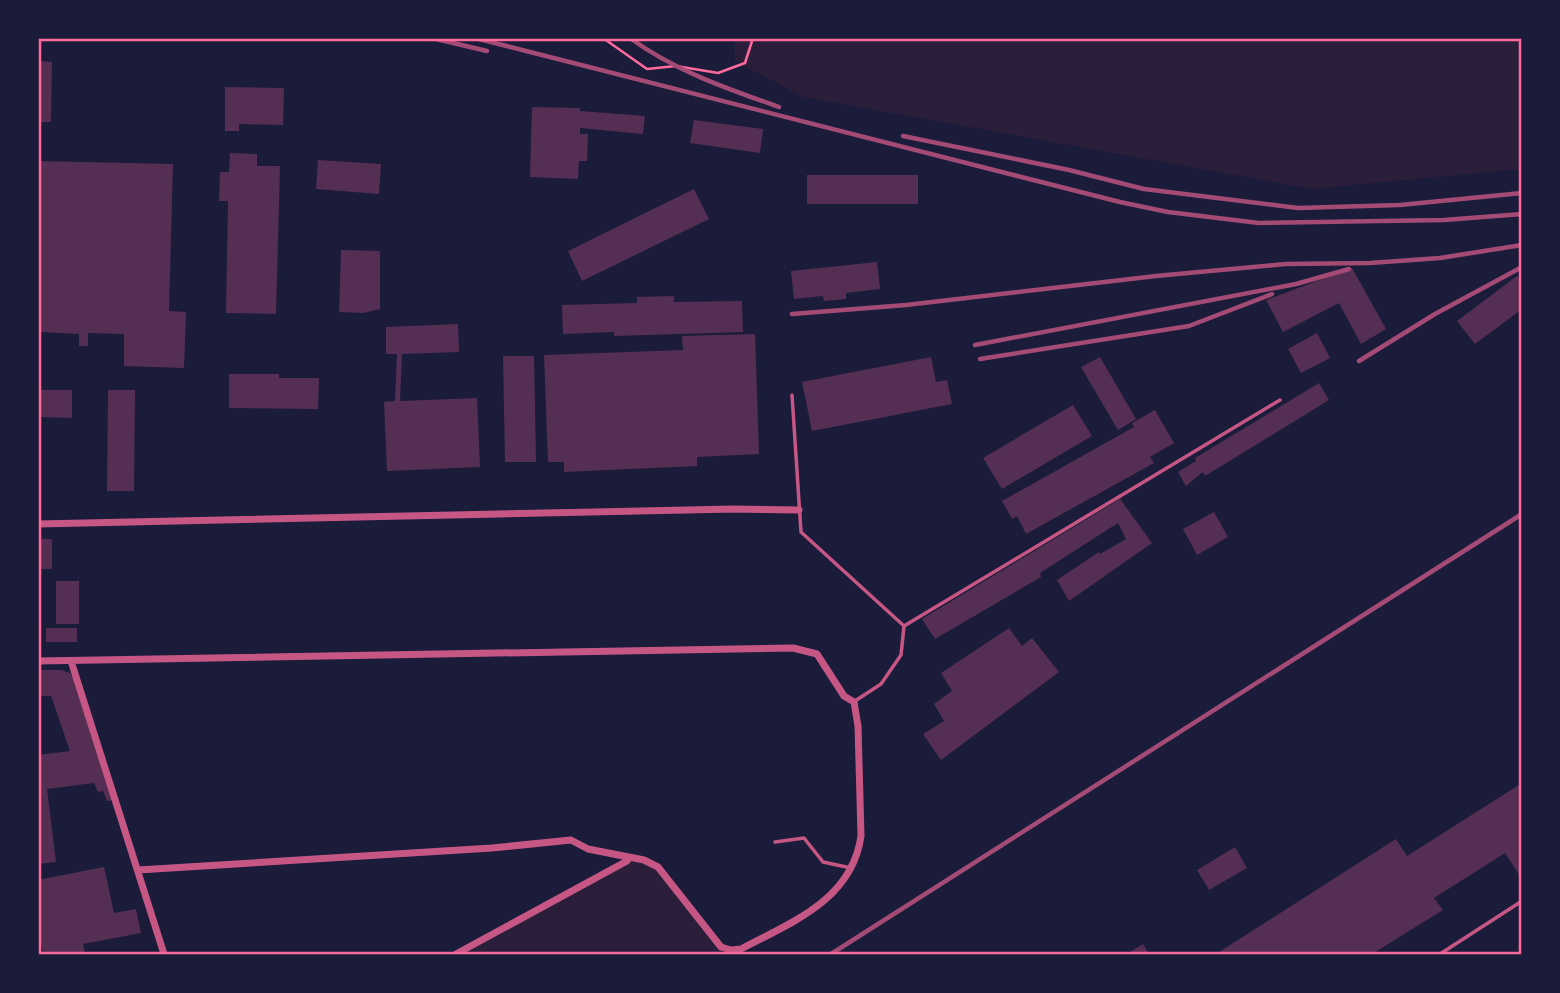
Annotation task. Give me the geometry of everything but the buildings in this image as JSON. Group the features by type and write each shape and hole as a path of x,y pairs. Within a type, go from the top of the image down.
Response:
{"street":[{"path":"38,524 719,509 799,510"},
{"path":"38,661 793,648 817,654 844,696 854,702 858,726 861,836 859,853 853,868 840,887 824,903 741,949 720,947 658,867 644,860 588,849 571,840 492,848 138,870"},
{"path":"71,661 164,954"},
{"path":"456,954 628,861"}],"lane":[{"path":"792,395 801,532 904,626"},
{"path":"904,626 1280,400"},
{"path":"854,702 881,684 901,655 904,626"},
{"path":"775,842 804,838 823,862 853,868"},
{"path":"1440,954 1521,901"}],"path":[{"path":"603,38 647,69 676,66 719,73 745,63 753,38"}],"shaded area":[{"path":"735,39 1521,39 1521,169 1312,189 803,97 735,61"},
{"path":"627,861 661,866 727,954 456,954"}],"railway":[{"path":"432,38 487,51"},
{"path":"475,38 1168,212 1259,223 1444,220 1522,214"},
{"path":"630,38 683,70 779,107"},
{"path":"903,136 1069,170 1144,189 1298,208 1400,205 1522,193"},
{"path":"792,314 906,305 1285,264 1370,263 1440,258 1522,245"},
{"path":"1359,361 1435,314 1522,267"},
{"path":"975,345 1296,284 1349,269"},
{"path":"980,359 1189,326 1272,294"},
{"path":"831,954 1522,514"}]}
